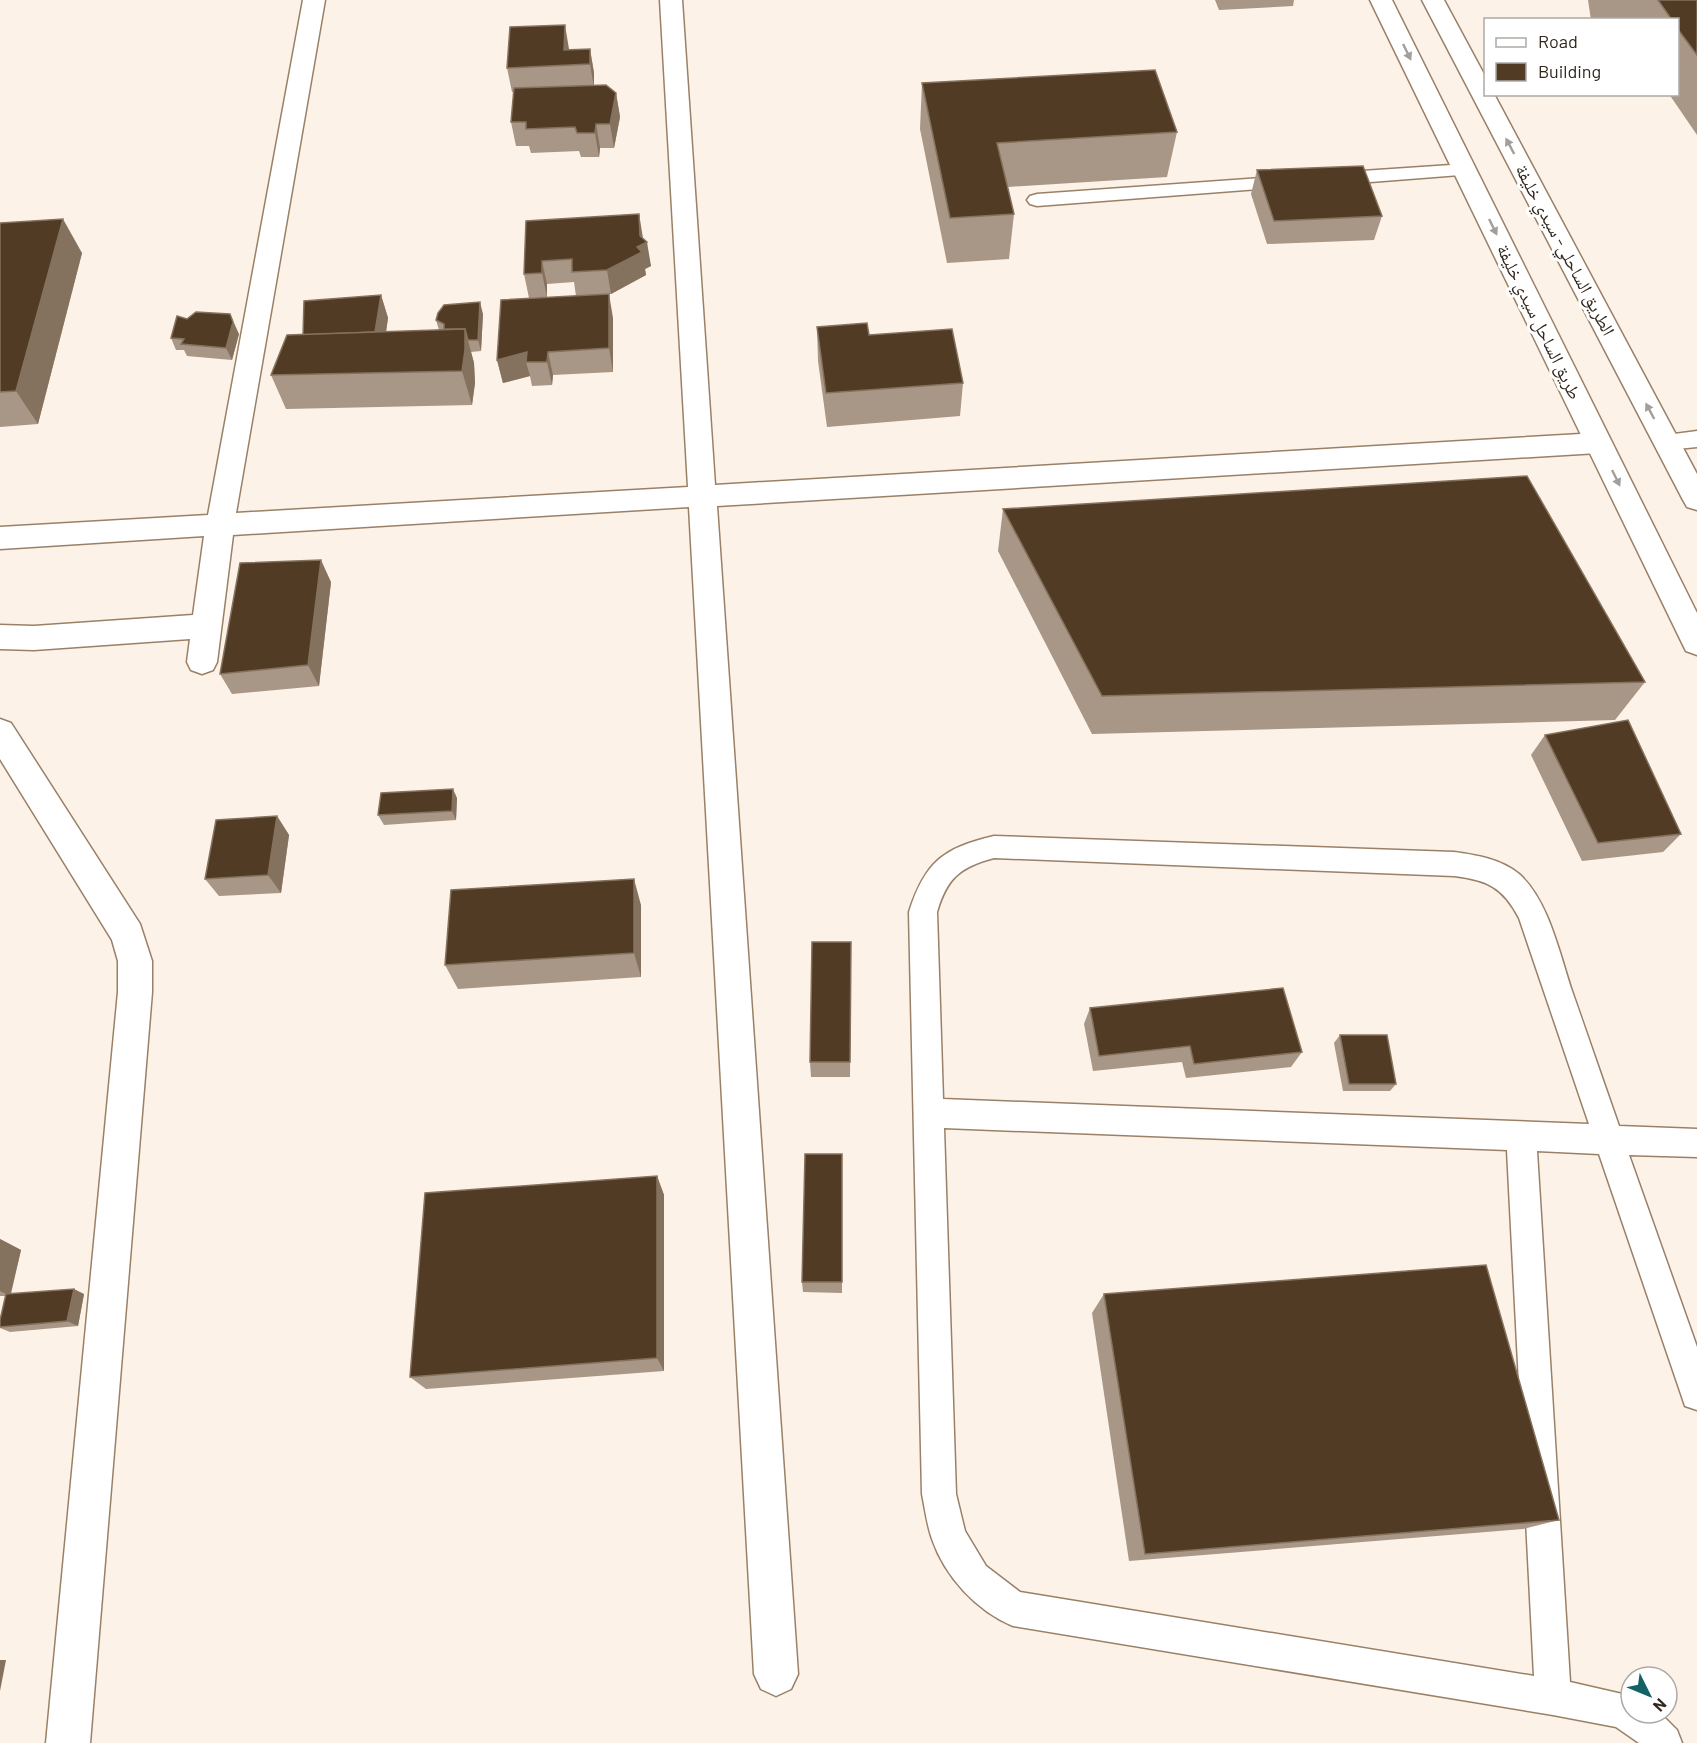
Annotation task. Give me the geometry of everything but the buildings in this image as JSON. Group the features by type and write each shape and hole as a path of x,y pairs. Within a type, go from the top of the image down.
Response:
{"main road":[{"path":"202,662 220,525 314,0"},
{"path":"671,0 776,1674"},
{"name":"طريق الساحل سيدي خليفة","path":"1382,0 1697,643"},
{"name":"الطريق الساحلي- سيدي خليفة","path":"1433,0 1697,500"},
{"path":"0,538 1598,443"},
{"path":"0,637 34,638 207,626"},
{"path":"0,732 128,935 135,961 135,992 68,1743"}],"lane":[{"path":"1037,200 1466,170"},
{"path":"1667,442 1697,439"},
{"path":"1664,1743 1649,1727 1622,1710 1013,1608 974,1578 949,1538 939,1494 923,912 930,886 947,865 970,852 994,847 1455,864 1480,866 1504,877 1522,895 1532,916 1697,1394"},
{"path":"929,1113 1697,1143"},
{"path":"1521,1136 1553,1697"}]}
